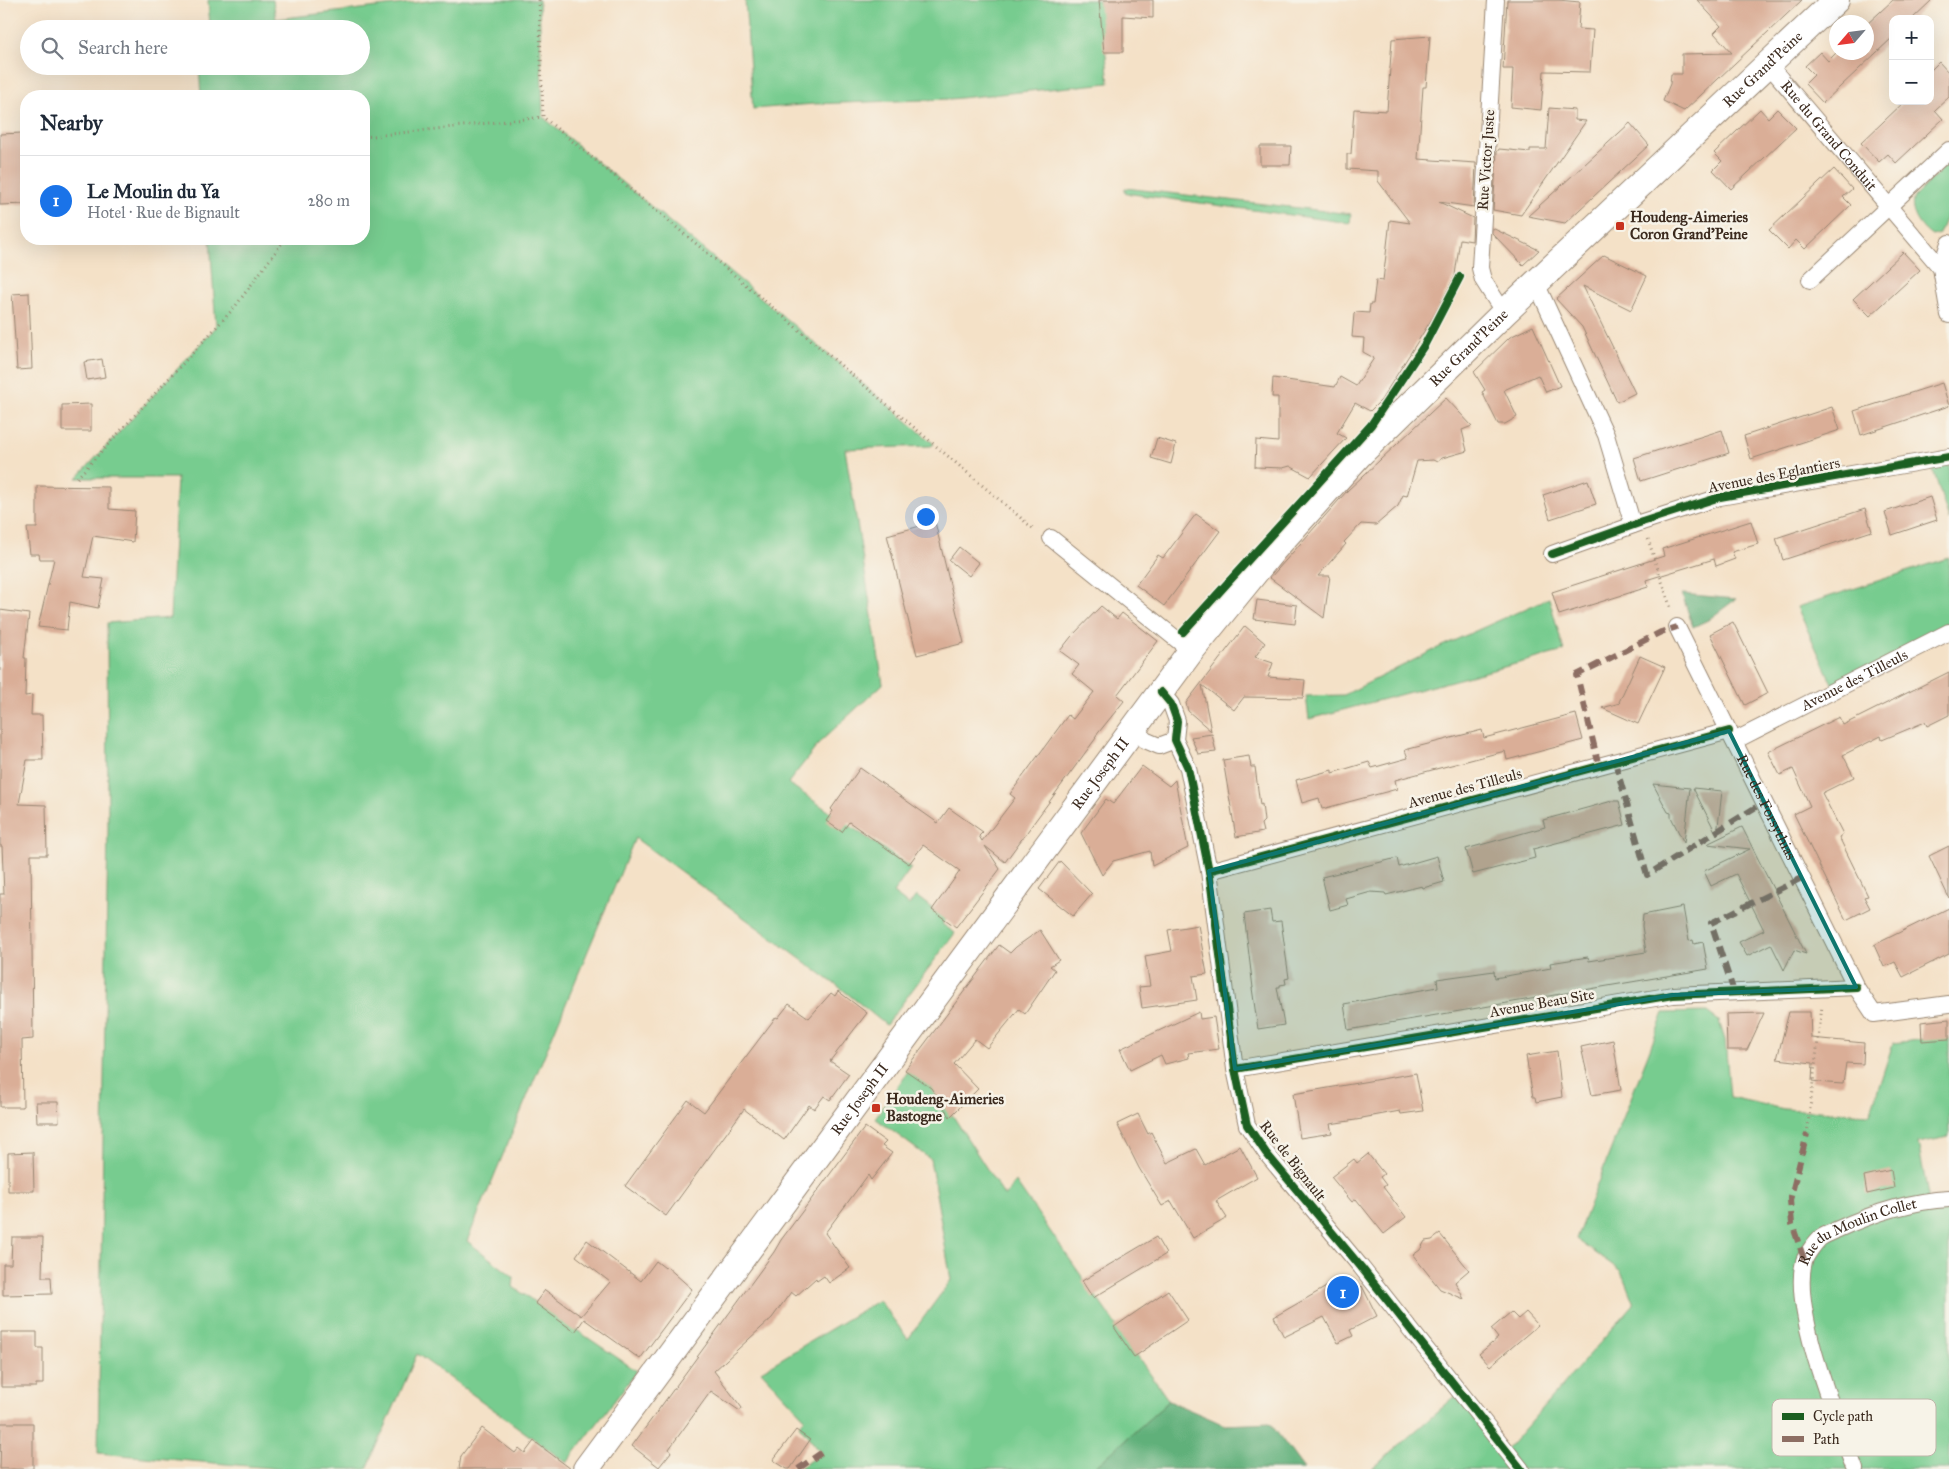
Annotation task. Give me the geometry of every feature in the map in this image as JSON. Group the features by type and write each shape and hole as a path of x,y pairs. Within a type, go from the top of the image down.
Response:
{"main road":[{"name":"Rue Grand'Peine","path":"1134,728 1192,651 1274,549 1358,456 1504,313 1836,0"},
{"name":"Rue Joseph II","path":"586,1469 1134,728"}],"street":[{"name":"Rue Victor Juste","path":"1496,0 1480,268 1483,280 1504,313"},
{"name":"Rue du Grand Conduit","path":"1768,64 1941,268"},
{"path":"1810,280 1949,150"},
{"path":"1949,242 1941,268 1949,315"},
{"path":"1536,283 1606,434 1637,524"},
{"name":"Avenue des Eglantiers","path":"1552,554 1720,497 1949,457"},
{"path":"1051,538 1192,651"},
{"name":"Rue des Forsythias","path":"1677,626 1856,987 1874,1014 1949,1004"},
{"name":"Avenue des Tilleuls","path":"1209,871 1732,736 1949,632"},
{"name":"Rue de Bignault","path":"1161,692 1171,704 1177,721 1175,740 1188,768 1209,871 1235,1069 1247,1125 1266,1153 1361,1267 1521,1469"},
{"path":"1134,728 1145,740 1159,746 1175,740"},
{"name":"Avenue Beau Site","path":"1235,1069 1673,995 1856,987"},
{"name":"Rue du Moulin Collet","path":"1830,1399 1813,1349 1806,1315 1803,1286 1804,1260 1820,1238 1846,1226 1882,1212 1929,1200 1949,1199"},
{"name":"Rue du Moulin Collet","path":"1850,1456 1855,1469"}],"path":[{"path":"539,0 543,117"},
{"path":"370,136 543,117 746,285 1044,538 1051,538"},
{"path":"77,478 234,308 281,245"},
{"path":"1637,524 1677,626"},
{"path":"1807,1134 1824,988"}],"highlighted area":[{"path":"1729,731 1856,987 1673,995 1235,1069 1209,871"}],"green space":[{"path":"208,0 273,0 276,19 437,0 539,0 543,117 934,444 931,446 845,449 883,684 821,741 788,783 911,868 893,893 909,905 916,896 946,919 942,924 955,933 886,1025 843,990 635,838 467,1241 514,1277 513,1287 637,1371 567,1463 417,1354 367,1469 283,1469 98,1453 108,829 107,623 170,618 177,478 77,478 216,327 210,245 370,245 370,90 201,90 200,75 370,75 370,20 209,20"},
{"path":"745,0 1100,0 1109,83 950,99 814,104 753,109"},
{"path":"1949,162 1949,210 1939,234 1932,236 1924,229 1914,214 1914,197"},
{"path":"1125,188 1351,214 1350,223 1125,193"},
{"path":"1949,457 1949,520 1930,460"},
{"path":"1949,558 1949,632 1835,690 1797,607"},
{"path":"1682,594 1736,599 1708,620 1693,627"},
{"path":"1549,598 1564,651 1309,719 1306,696 1344,695 1442,646"},
{"path":"1707,1012 1719,1021 1725,1040 1730,1097 1784,1109 1870,1114 1893,1043 1949,1036 1949,1137 1918,1143 1929,1200 1949,1199 1949,1469 1372,1469 1460,1392 1506,1450 1634,1304 1621,1271 1576,1239 1664,1013"},
{"path":"909,1070 933,1089 953,1116 1005,1197 1015,1181 1169,1401 1093,1469 798,1469 821,1453 799,1425 805,1418 761,1371 879,1300 908,1339 951,1280 930,1159 875,1118"},
{"path":"1169,1401 1225,1425 1270,1423 1304,1469 1093,1469"}],"building":[{"path":"1099,0 1153,0 1153,18 1123,16 1123,52 1104,52"},
{"path":"1507,0 1580,2 1578,29 1593,30 1590,72 1544,71 1541,110 1511,107 1513,69 1503,69"},
{"path":"1697,0 1802,0 1684,111 1663,101 1670,84 1671,74 1682,74 1682,54 1732,53 1714,33 1721,26"},
{"path":"1893,0 1932,0 1916,15 1889,15 1889,41 1874,55 1874,18"},
{"path":"1430,36 1426,87 1423,87 1418,159 1476,163 1474,207 1439,202 1473,218 1472,241 1460,239 1455,275 1433,317 1381,400 1370,411 1355,403 1337,433 1346,438 1310,477 1290,466 1283,468 1255,467 1256,440 1278,442 1278,397 1272,397 1273,378 1335,387 1340,377 1356,386 1374,358 1363,352 1364,338 1352,337 1354,314 1356,312 1369,313 1370,304 1373,304 1376,280 1383,281 1390,220 1410,223 1378,181 1378,171 1347,169 1347,154 1351,154 1354,109 1387,111 1392,39"},
{"path":"1820,52 1828,61 1869,60 1823,103 1805,84 1814,75 1805,66"},
{"path":"1939,62 1949,73 1949,97 1935,110 1943,119 1896,163 1888,154 1879,162 1861,143 1901,105 1934,105 1934,67"},
{"path":"1549,108 1575,110 1575,120 1586,121 1521,215 1493,210 1497,152 1499,149 1530,152 1530,149 1546,149"},
{"path":"1760,109 1768,118 1777,109 1796,128 1731,189 1713,170 1722,161 1714,153"},
{"path":"1630,123 1649,145 1565,223 1528,216"},
{"path":"20,133 20,204 0,205 0,134"},
{"path":"1260,146 1291,146 1290,165 1260,165"},
{"path":"1834,169 1852,189 1843,197 1851,205 1805,249 1796,240 1788,249 1769,230"},
{"path":"1492,228 1539,250 1523,265 1492,233"},
{"path":"1903,252 1920,270 1870,316 1853,299"},
{"path":"1604,255 1647,276 1631,310 1583,286 1635,393 1617,402 1582,327 1556,299"},
{"path":"29,293 32,369 17,370 12,294"},
{"path":"1533,326 1560,386 1546,392 1538,375 1504,390 1517,417 1505,424 1498,424 1482,392 1485,390 1474,372 1510,337"},
{"path":"102,359 105,377 87,380 84,362"},
{"path":"1942,383 1949,406 1861,435 1854,411"},
{"path":"1446,398 1472,426 1462,430 1467,451 1442,458 1437,462 1433,460 1417,461 1407,496 1403,495 1398,506 1376,525 1361,524 1344,542 1346,544 1318,576 1330,576 1324,618 1270,578 1347,491"},
{"path":"91,404 91,431 62,431 62,405"},
{"path":"1832,407 1840,430 1751,459 1744,436"},
{"path":"1722,430 1729,453 1641,481 1634,458"},
{"path":"1157,438 1176,444 1171,464 1151,458"},
{"path":"1588,480 1596,504 1550,519 1543,495"},
{"path":"37,486 109,487 109,509 135,511 133,542 93,536 84,577 104,579 98,608 70,602 67,630 38,627 54,559 40,559 39,554 30,554 27,528 37,528"},
{"path":"1930,497 1937,520 1892,535 1885,512"},
{"path":"1865,509 1872,531 1783,560 1776,538"},
{"path":"1196,514 1220,531 1164,606 1136,585 1158,555 1163,558"},
{"path":"1751,521 1758,544 1732,552 1735,559 1716,566 1714,559 1646,580 1648,587 1559,615 1552,592 1664,556 1662,549"},
{"path":"935,522 964,643 917,655 887,535"},
{"path":"959,547 979,563 969,576 949,560"},
{"path":"1257,600 1297,605 1295,624 1254,619"},
{"path":"1101,606 1117,619 1122,613 1158,641 1117,695 1124,701 1095,737 1005,862 985,846 1000,869 956,927 932,910 960,871 923,845 909,864 849,822 842,832 826,821 833,811 831,809 860,768 938,823 949,808 983,832 979,836 982,841 1015,798 1010,794 1068,715 1073,719 1094,692 1072,674 1079,665 1060,651"},
{"path":"0,610 29,614 24,658 26,658 25,696 32,695 31,715 42,715 43,760 27,760 19,804 46,805 47,855 31,855 33,1039 22,1040 23,1107 0,1107 0,894 4,894 2,846 0,846"},
{"path":"1733,622 1768,693 1745,705 1710,634"},
{"path":"1245,626 1265,643 1255,657 1273,663 1268,677 1305,680 1303,698 1244,697 1234,710 1202,685 1211,731 1188,711 1186,703"},
{"path":"1640,656 1665,667 1638,724 1602,708 1620,703"},
{"path":"1949,672 1949,715 1927,726 1925,722 1882,740 1881,736 1843,755 1854,777 1822,793 1843,834 1839,837 1868,896 1864,897 1870,908 1846,920 1794,814 1810,806 1793,769 1780,775 1768,752 1839,717 1843,725"},
{"path":"1576,714 1583,740 1507,760 1505,751 1432,770 1395,780 1397,789 1322,809 1319,798 1302,803 1296,780 1332,770 1332,773 1369,762 1372,768 1408,758 1405,750 1482,730 1484,738"},
{"path":"1212,734 1216,752 1198,754 1191,737"},
{"path":"1249,756 1251,767 1255,767 1260,805 1262,804 1264,821 1261,824 1263,832 1236,837 1223,760"},
{"path":"1142,766 1169,786 1175,780 1188,848 1152,866 1150,851 1113,861 1102,875 1081,833 1106,799 1113,804"},
{"path":"1653,784 1690,788 1684,843 1671,817 1671,813 1668,812"},
{"path":"1693,788 1722,791 1717,835"},
{"path":"1612,801 1619,801 1625,825 1533,849 1535,858 1473,874 1466,849 1545,827 1543,820"},
{"path":"1742,827 1806,954 1794,950 1784,970 1771,944 1747,956 1739,942 1764,930 1736,874 1711,886 1704,871 1750,849 1707,844"},
{"path":"1949,846 1949,898 1929,856"},
{"path":"1437,856 1444,882 1386,895 1385,893 1371,892 1346,899 1348,905 1330,910 1322,877 1397,858 1399,867"},
{"path":"1060,861 1092,894 1073,916 1039,889"},
{"path":"1683,907 1689,941 1693,940 1694,944 1703,942 1708,969 1348,1030 1344,1004 1438,987 1437,979 1494,971 1495,978 1551,968 1550,963 1588,957 1589,961 1646,952 1642,926 1643,915"},
{"path":"1949,908 1949,954 1903,977 1895,962 1884,967 1874,945"},
{"path":"1270,910 1272,922 1281,921 1289,978 1285,979 1286,984 1277,987 1284,1025 1258,1029 1244,914"},
{"path":"1198,925 1207,974 1193,976 1197,1000 1142,1008 1139,987 1150,986 1145,956 1172,951 1168,930"},
{"path":"1040,930 1059,960 1050,966 1055,970 1025,1014 1019,1009 987,1048 975,1039 954,1064 978,1089 950,1117 931,1088 905,1070 999,945 1010,953"},
{"path":"838,991 867,1013 830,1061 849,1074 830,1100 824,1096 814,1109 809,1105 784,1140 744,1109 666,1216 625,1186 688,1100 704,1112 776,1017 778,1018 789,1004 809,1018 831,993 835,996"},
{"path":"1199,1012 1200,1019 1214,1017 1219,1049 1188,1053 1189,1058 1165,1064 1161,1055 1130,1070 1120,1049"},
{"path":"1789,1012 1810,1012 1811,1038 1864,1043 1863,1064 1846,1063 1843,1084 1812,1081 1813,1063 1777,1059"},
{"path":"1764,1013 1747,1050 1727,1050 1726,1014"},
{"path":"1949,1019 1949,1039 1922,1041 1921,1022"},
{"path":"1613,1040 1621,1090 1592,1095 1581,1047"},
{"path":"1557,1051 1562,1097 1536,1102 1535,1097 1533,1097 1526,1056"},
{"path":"1416,1073 1423,1111 1401,1114 1400,1111 1330,1124 1332,1133 1300,1138 1293,1094"},
{"path":"36,1102 58,1102 59,1122 37,1122"},
{"path":"1138,1114 1148,1134 1151,1132 1167,1163 1196,1149 1205,1165 1240,1146 1257,1177 1216,1201 1227,1218 1193,1238 1171,1201 1162,1206 1139,1168 1117,1124"},
{"path":"865,1127 886,1142 882,1146 892,1153 871,1180 868,1175 825,1233 850,1268 829,1283 824,1276 817,1281 816,1278 796,1296 791,1292 772,1318 714,1371 742,1408 740,1411 711,1391 669,1449 671,1452 659,1467 632,1446"},
{"path":"33,1152 34,1191 8,1191 8,1153"},
{"path":"1368,1154 1384,1174 1380,1177 1386,1185 1383,1187 1406,1217 1384,1234 1356,1199 1352,1202 1331,1177 1354,1159 1357,1163"},
{"path":"1891,1170 1894,1188 1867,1194 1864,1176"},
{"path":"1440,1234 1469,1270 1455,1282 1464,1299 1440,1289 1413,1255 1420,1250 1425,1241 1432,1240"},
{"path":"12,1237 43,1237 42,1277 51,1277 52,1294 3,1295 3,1264 11,1264"},
{"path":"1156,1237 1166,1254 1093,1298 1082,1281"},
{"path":"587,1240 641,1281 656,1261 665,1268 666,1266 692,1289 640,1359 584,1319 575,1332 535,1303 545,1290 581,1316 610,1282 576,1256"},
{"path":"1328,1286 1340,1302 1362,1286 1377,1316 1350,1330 1353,1336 1338,1343 1324,1317 1284,1337 1274,1317"},
{"path":"1168,1290 1188,1320 1134,1357 1114,1327"},
{"path":"1511,1312 1518,1319 1526,1312 1538,1325 1490,1366 1479,1354 1498,1338 1491,1329"},
{"path":"1,1332 37,1332 37,1348 43,1348 43,1384 36,1384 36,1387 1,1387"},
{"path":"1,1423 33,1423 33,1469 0,1469"},
{"path":"482,1428 515,1453 519,1448 525,1453 534,1441 571,1469 459,1469 461,1456"},
{"path":"796,1430 810,1440 790,1469 787,1469 773,1460"}],"marked path":[{"path":"1599,766 1577,675 1661,632 1677,627"},
{"path":"1615,762 1647,875 1764,802"},
{"path":"1734,992 1711,923 1802,878"},
{"path":"1804,1259 1792,1224 1790,1200 1807,1134"},
{"path":"798,1469 821,1453"}],"cycle path":[{"path":"1183,632 1371,425 1425,344 1460,277"},
{"path":"1552,554 1720,497 1949,457"},
{"path":"1161,692 1171,704 1177,721 1175,740 1188,768 1209,871 1235,1069 1247,1125 1266,1153 1361,1267 1521,1469"},
{"path":"1209,871 1729,731"},
{"path":"1235,1069 1673,995 1856,987"}],"place":[{"name":"Houdeng-Aimeries Coron Grand'Peine","path":"1620,226"},
{"name":"Houdeng-Aimeries Bastogne","path":"876,1108"},
{"name":"Le Moulin du Ya","path":"1343,1292"}]}
